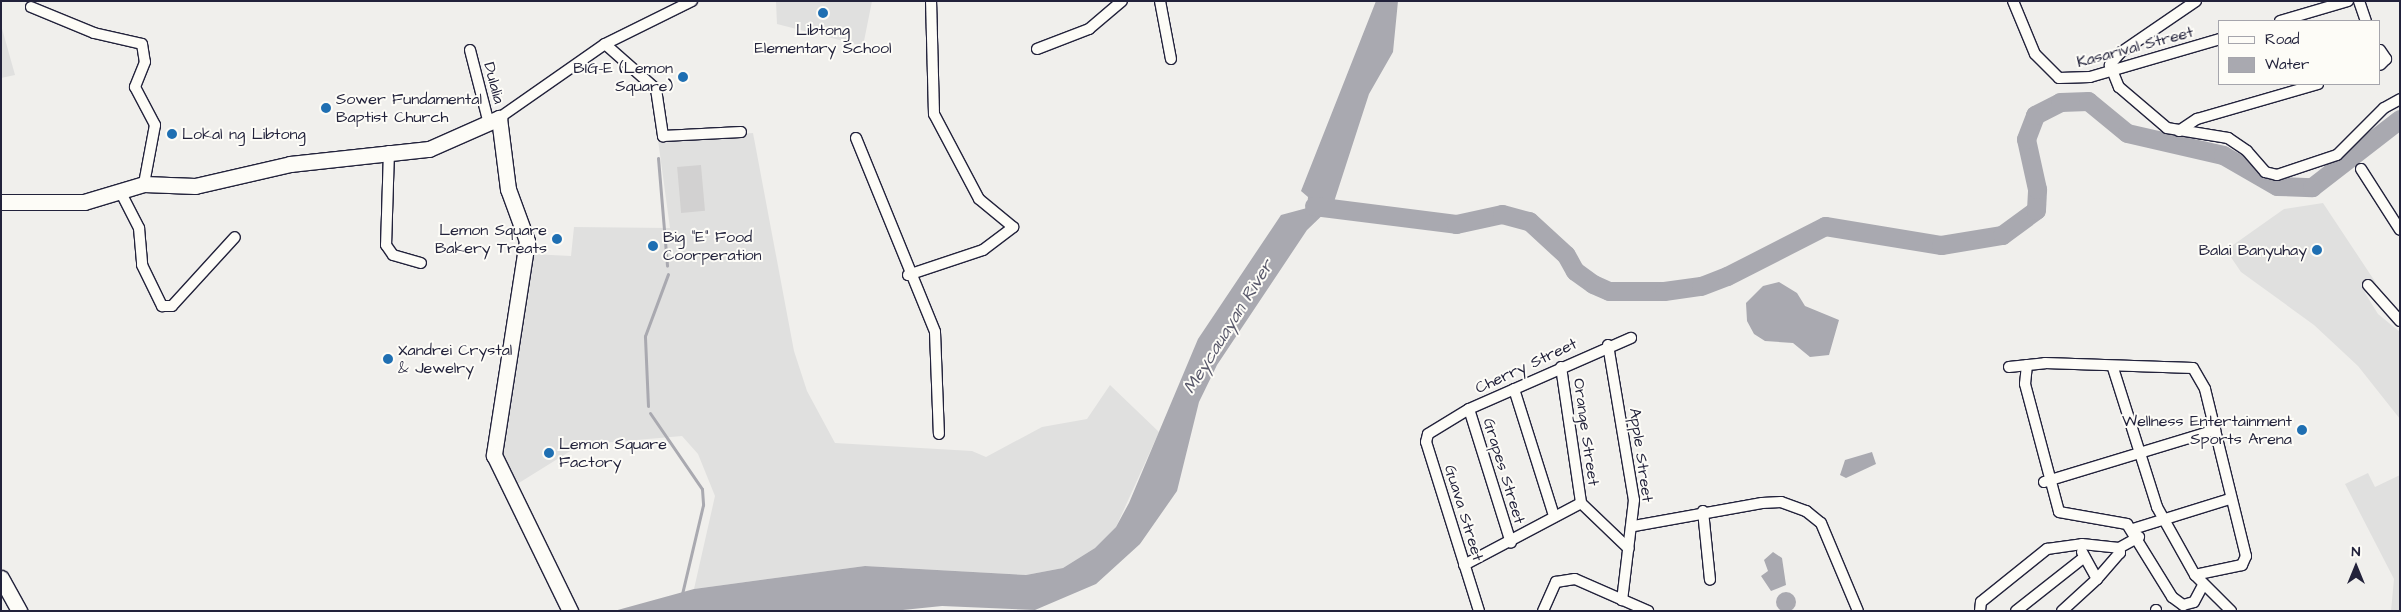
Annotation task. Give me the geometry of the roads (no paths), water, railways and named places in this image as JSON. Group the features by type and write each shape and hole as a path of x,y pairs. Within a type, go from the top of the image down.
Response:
{"main road":[{"path":"1,202 84,202 105,199 120,191 144,184 196,186 290,164 389,151 429,148 494,121 508,188 527,241 494,455 570,611"},
{"path":"1,578 18,611"}],"street":[{"path":"494,121 605,44 692,1"},
{"path":"908,275 984,250 1013,226 979,199 934,114 931,1"},
{"path":"1037,49 1090,29 1122,1"},
{"path":"1160,1 1171,59"},
{"name":"Kasarival Street","path":"2013,1 2032,48 2050,74 2074,80 2109,72 2218,40"},
{"path":"2196,1 2120,53 2109,72 2145,114 2179,131 2228,138 2247,151 2266,172 2277,175 2337,155 2384,108 2400,98"},
{"path":"2283,20 2348,1"},
{"path":"2359,1 2366,20"},
{"path":"31,8 94,33 142,44 145,62 135,87 155,125 144,184"},
{"path":"605,44 656,89 663,136 741,132"},
{"name":"Dulalia","path":"470,50 494,121"},
{"path":"2381,52 2386,59 2381,64"},
{"path":"2179,131 2197,119 2315,85"},
{"path":"856,138 908,275 935,332 939,434"},
{"path":"389,151 386,245 393,255 421,263"},
{"path":"2361,168 2400,230"},
{"path":"120,191 139,228 142,265 162,306 172,306 235,238"},
{"path":"2368,285 2400,321"},
{"name":"Cherry Street","path":"1436,428 1469,409 1561,366 1608,345 1631,338"},
{"name":"Apple Street","path":"1608,345 1631,472 1634,526 1622,600"},
{"path":"2027,365 2025,384 2055,506 2063,515 2112,518 2136,533 2172,596 2189,606 2204,585"},
{"path":"2009,367 2027,365 2193,368 2205,389 2245,562 2195,575"},
{"name":"Orange Street","path":"1561,366 1581,503"},
{"path":"2114,368 2162,517 2195,575 2230,611"},
{"path":"1514,389 1554,516"},
{"name":"Grapes Street","path":"1469,409 1511,543"},
{"name":"Guava Street","path":"1436,428 1426,442 1479,611"},
{"path":"2048,480 2215,430"},
{"path":"1980,611 1981,602 2047,549 2082,544 2119,548 2136,533 2162,517 2230,499"},
{"path":"1634,526 1703,511 1781,502 1806,511 1821,523 1858,611"},
{"path":"1464,565 1511,543 1554,516 1581,503 1629,549"},
{"path":"1703,511 1710,580"},
{"path":"2082,544 2083,558 2097,579"},
{"path":"2062,611 2097,579 2120,553 2119,548"},
{"path":"2016,611 2083,558"},
{"path":"1543,611 1548,592 1563,579 1575,579 1648,611"}],"water":[{"name":"Meycauayan River","path":"1376,1 1398,1 1393,52 1369,94 1333,205 1307,230 1217,365 1199,402 1177,491 1140,544 1096,584 1035,610 942,606 893,611 614,611 694,589 865,566 1026,575 1063,568 1095,548 1116,527 1129,503 1198,339 1281,215 1307,208 1308,197 1301,191"},
{"path":"1779,282 1797,293 1805,306 1839,320 1829,355 1810,357 1793,343 1765,341 1754,334 1747,321 1746,303 1763,286"},
{"path":"1872,452 1876,464 1846,478 1840,475 1845,460"},
{"path":"1773,552 1782,558 1786,585 1771,591 1761,576 1768,571 1764,560"},
{"path":"1782,592 1790,592 1796,598 1796,606 1790,612 1782,612 1776,606 1776,598"}],"waterway":[{"path":"1314,206 1456,224 1502,214 1529,221 1566,255 1575,271 1593,284 1609,291 1664,291 1701,286 1727,276 1825,226 1941,245 2002,235 2036,210 2037,189 2026,139 2035,115 2060,102 2088,101 2127,133 2223,155 2277,186 2312,187 2400,119"},
{"path":"658,158 667,266"},
{"path":"648,406 645,336 668,274"},
{"path":"650,413 702,489 703,505 682,594"}],"place":[{"name":"Libtong Elementary School","path":"823,13"},
{"name":"BIG-E (Lemon Square)","path":"683,77"},
{"name":"Sower Fundamental Baptist Church","path":"326,108"},
{"name":"Lokal ng Libtong","path":"172,134"},
{"name":"Lemon Square Bakery Treats","path":"557,239"},
{"name":"Big \"E\" Food Coorperation","path":"653,246"},
{"name":"Balai Banyuhay","path":"2317,250"},
{"name":"Xandrei Crystal & Jewelry","path":"388,359"},
{"name":"Wellness Entertainment Sports Arena","path":"2302,430"},
{"name":"Lemon Square Factory","path":"549,453"}]}
